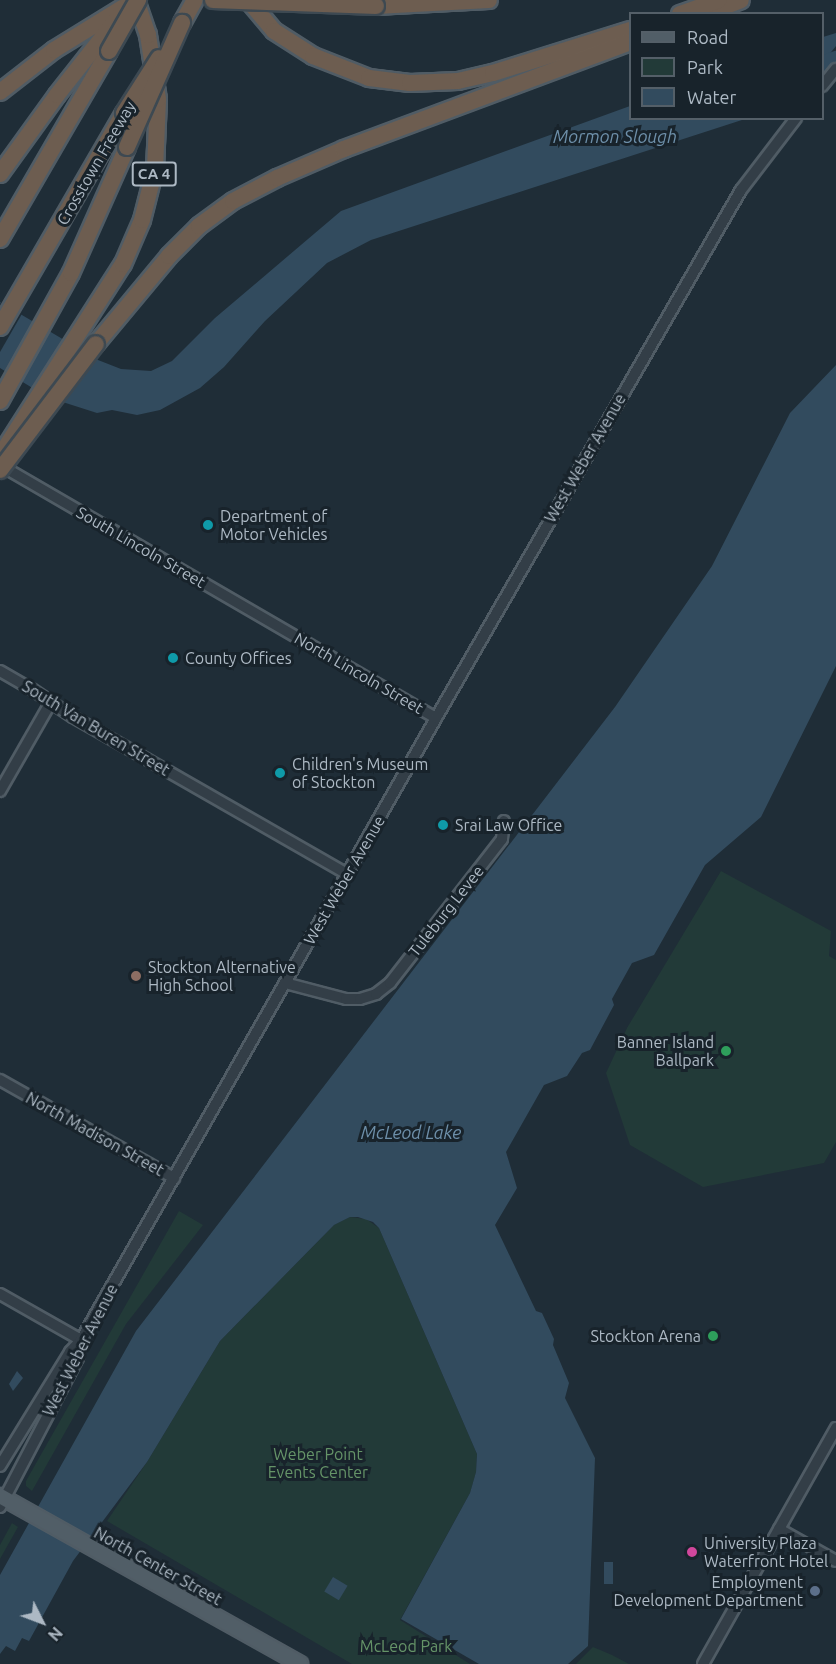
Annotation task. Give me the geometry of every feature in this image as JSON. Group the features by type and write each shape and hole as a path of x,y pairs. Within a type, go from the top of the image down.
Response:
{"highway":[{"path":"0,174 106,44 136,0"},
{"path":"0,92 73,37 136,0"},
{"name":"CA 4","path":"0,456 80,333 130,249 142,220 155,169 159,124 155,68 148,35 136,0"},
{"name":"Crosstown Freeway","path":"0,327 124,113 195,0"},
{"path":"213,0 376,6 489,0"},
{"path":"248,0 274,31 313,56 369,78 410,83 458,81 493,73 629,30"},
{"path":"685,12 718,0"},
{"path":"711,12 741,0"},
{"path":"0,401 71,273 169,58 182,23"},
{"path":"0,467 96,344 169,256 200,226 233,201 344,148 629,42"},
{"path":"0,239 106,44"}],"main road":[{"name":"North Center Street","path":"2,1500 26,1510 296,1663"}],"street":[{"path":"824,84 836,69"},
{"name":"West Weber Avenue","path":"2,1500 78,1358 81,1340 436,718 735,199 794,120"},
{"name":"South Lincoln Street","path":"0,467 282,629"},
{"name":"North Lincoln Street","path":"282,629 436,718"},
{"name":"South Van Buren Street","path":"0,671 192,786 347,874"},
{"path":"0,791 51,702"},
{"name":"Tuleburg Levee","path":"285,982 346,999 360,999 376,994 390,983 502,838 504,821"},
{"name":"North Madison Street","path":"0,1080 174,1178"},
{"path":"0,1294 81,1340 70,1352 0,1466"},
{"path":"703,1664 836,1428"},
{"path":"779,1529 836,1561"}],"green space":[{"name":"Banner Island Ballpark","path":"721,871 831,931 829,956 836,960 836,1142 824,1163 703,1187 630,1145 606,1073 627,1028"},
{"path":"179,1211 203,1225 126,1324 32,1491 26,1486 26,1481"},
{"name":"Weber Point Events Center","path":"350,1217 366,1219 379,1228 477,1454 476,1472 470,1493 400,1620 470,1664 352,1664 107,1521 147,1462 220,1341 334,1225"},
{"path":"12,1523 18,1527 0,1559 0,1545"},
{"path":"593,1647 612,1655 629,1664 576,1664"}],"water":[{"path":"836,33 836,46 824,61 824,37"},
{"name":"Mormon Slough","path":"629,106 629,120 742,120 371,240 327,263 265,321 224,367 200,388 160,410 137,415 112,410 97,413 47,397 0,368 0,302 98,360 121,369 151,371 172,361 215,318 341,211"},
{"name":"McLeod Lake","path":"836,365 836,666 761,817 705,865 654,955 632,963 612,999 614,1005 590,1050 582,1053 567,1076 544,1085 506,1152 517,1188 495,1225 536,1311 542,1313 554,1339 553,1345 569,1383 565,1398 595,1458 588,1646 568,1664 479,1664 401,1619 470,1493 476,1472 477,1454 379,1228 373,1222 350,1217 334,1225 220,1341 147,1462 73,1561 29,1641 22,1638 15,1651 6,1646 0,1654 0,1575 136,1331 615,707 712,566 790,413"},
{"path":"17,1371 23,1378 13,1391 9,1384"},
{"path":"604,1562 613,1562 613,1584 604,1584"},
{"path":"333,1577 348,1586 339,1600 324,1592"}],"pier":[{"path":"2,300 23,312 0,352 0,304"}],"waterway":[{"name":"Mormon Slough","path":"824,64 836,60"}],"place":[{"name":"Department of Motor Vehicles","path":"208,525"},
{"name":"County Offices","path":"173,658"},
{"name":"Children's Museum of Stockton","path":"280,773"},
{"name":"Srai Law Office","path":"443,825"},
{"name":"Stockton Alternative High School","path":"136,976"},
{"name":"Banner Island Ballpark","path":"726,1051"},
{"name":"Stockton Arena","path":"713,1336"},
{"name":"University Plaza Waterfront Hotel","path":"692,1552"},
{"name":"Employment Development Department","path":"815,1591"}],"park label":[{"name":"McLeod Park","path":"406,1646"}]}
